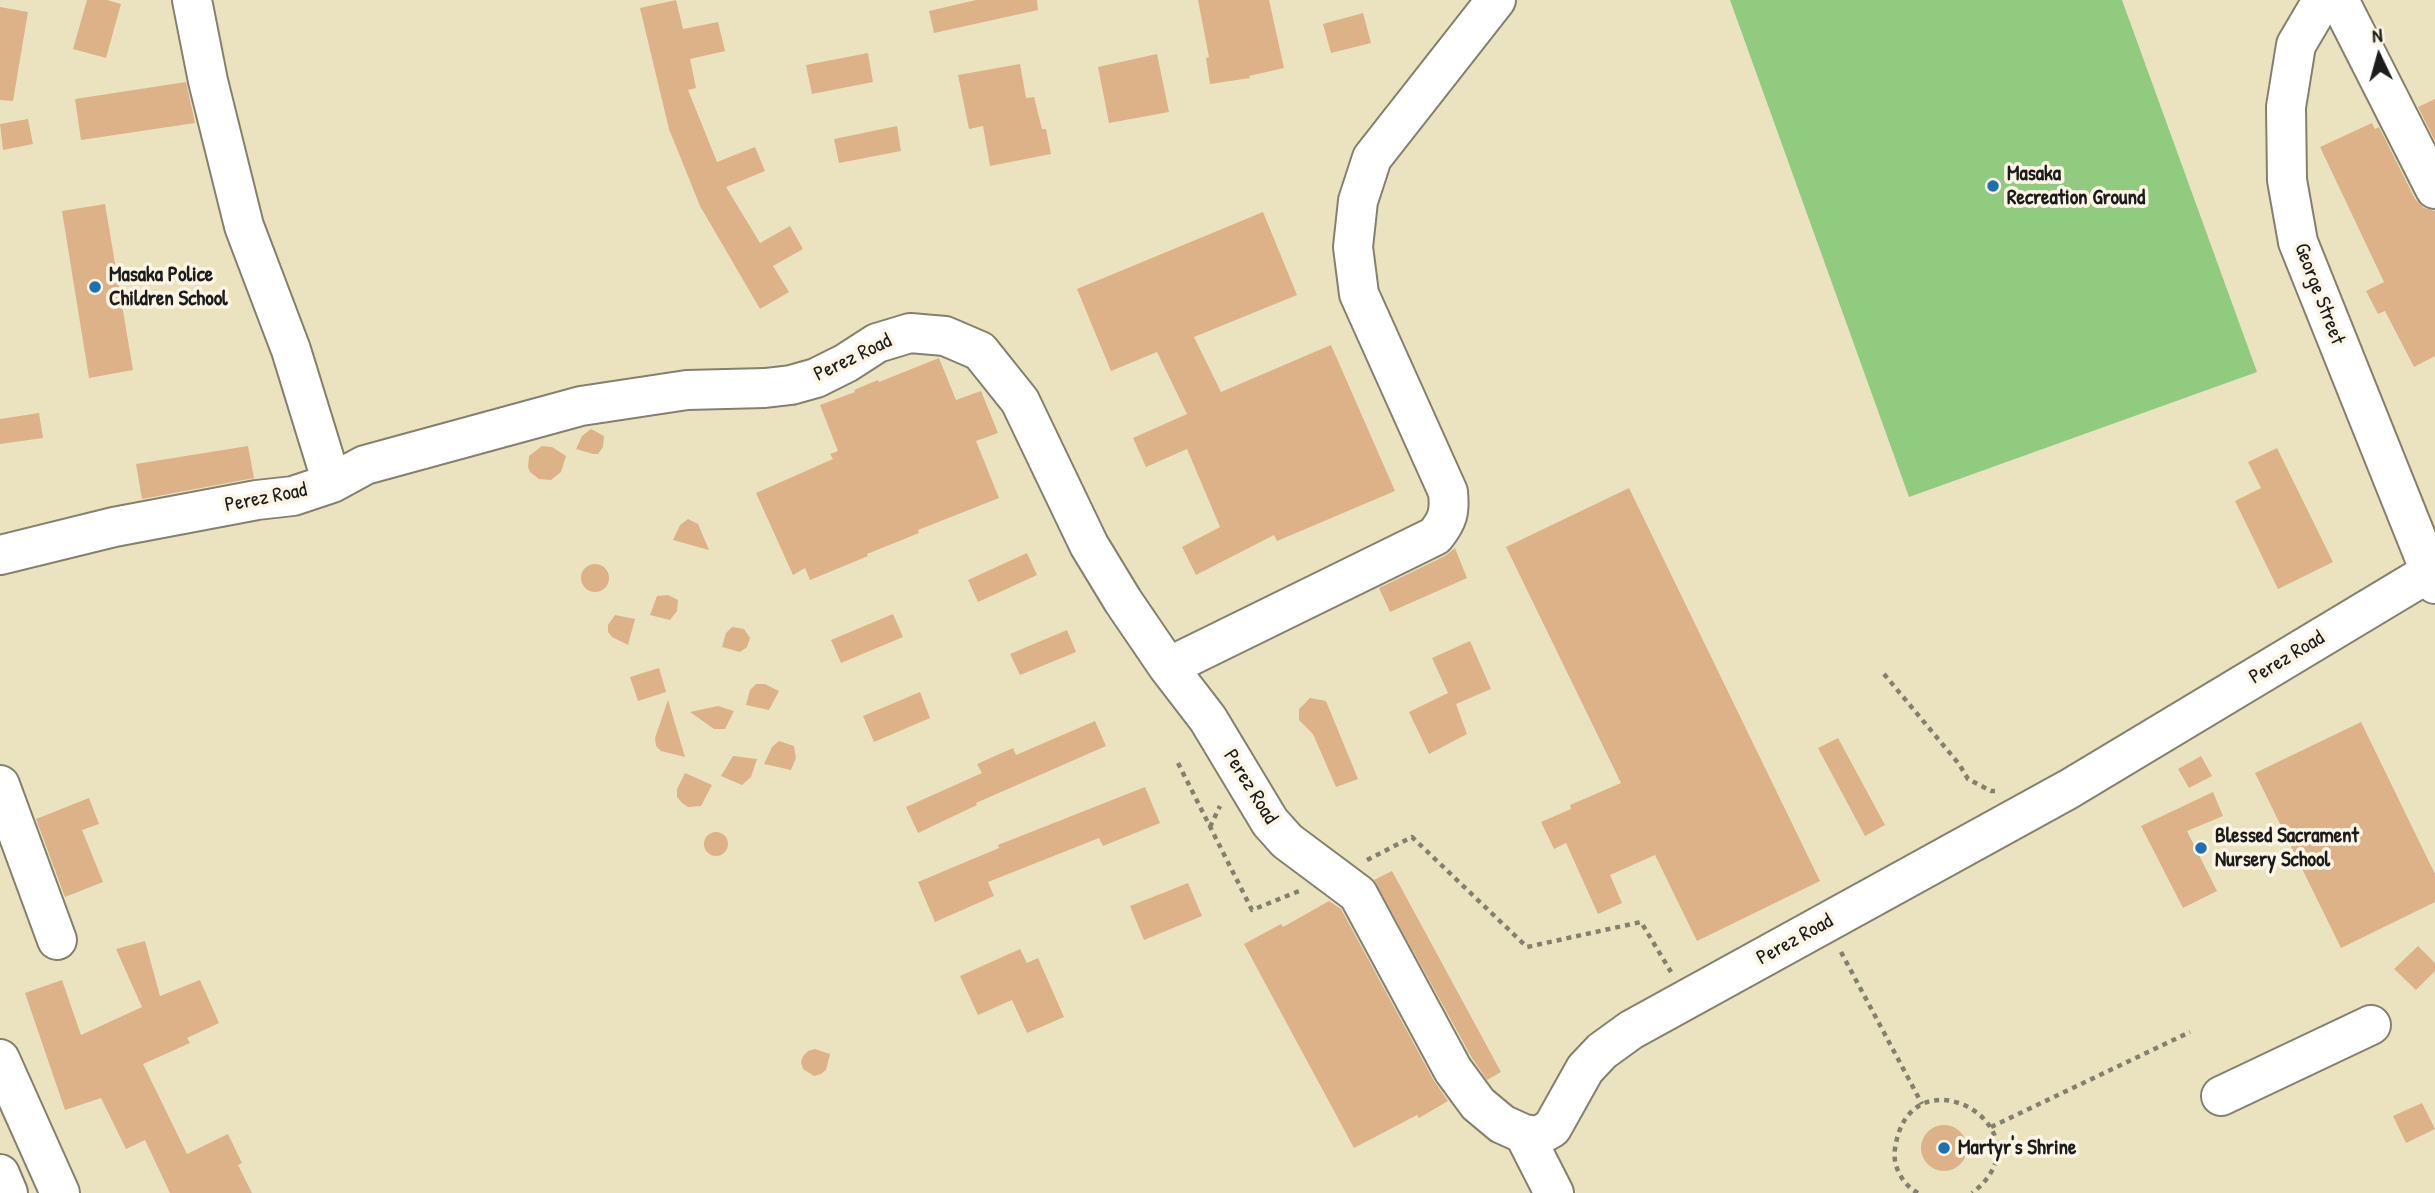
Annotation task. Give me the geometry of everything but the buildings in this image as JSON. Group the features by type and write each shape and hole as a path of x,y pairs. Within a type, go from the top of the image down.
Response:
{"street":[{"path":"192,0 208,82 244,226 291,350 332,483"},
{"path":"1168,667 1435,536 1443,526 1450,510 1448,492 1359,294 1353,247 1358,201 1372,158 1496,0"},
{"name":"George Street","path":"2329,0 2316,11 2296,45 2286,107 2287,180 2298,242 2432,578"},
{"path":"2339,0 2435,190"},
{"name":"Perez Road","path":"0,555 127,525 257,500 293,496 332,483 365,465 581,406 687,390 765,388 791,384 816,378 877,343 910,333 945,336 980,351 1020,401 1089,545 1123,601 1208,719 1270,822 1287,841 1358,894 1453,1070 1478,1104 1502,1125 1524,1134 1538,1136 1552,1129 1585,1069 1602,1051 1631,1030 2069,789 2432,578"},
{"path":"0,785 57,940"},
{"path":"2221,1096 2371,1025"},
{"path":"0,1059 60,1193"},
{"path":"1524,1134 1554,1193"},
{"path":"0,1174 8,1193"}],"path":[{"path":"1884,674 1959,764 1968,779 1991,791 2004,791"},
{"path":"1178,763 1252,910 1333,877 1412,837 1527,947 1641,922 1674,977"},
{"path":"1826,923 1922,1104"},
{"path":"1991,1128 2190,1032"},
{"path":"1918,1193 1911,1189 1899,1173 1894,1154 1896,1134 1906,1117 1922,1104 1941,1099 1961,1102 1979,1112 1991,1128 1997,1147 1994,1167 1984,1184 1972,1193"}],"green space":[{"name":"Masaka Recreation Ground","path":"1730,0 2122,0 2257,372 1909,497"}],"place":[{"name":"Masaka Recreation Ground","path":"1993,186"},
{"name":"Masaka Police Children School","path":"95,287"},
{"name":"Blessed Sacrament Nursery School","path":"2201,848"},
{"name":"Martyr's Shrine","path":"1944,1148"}]}
